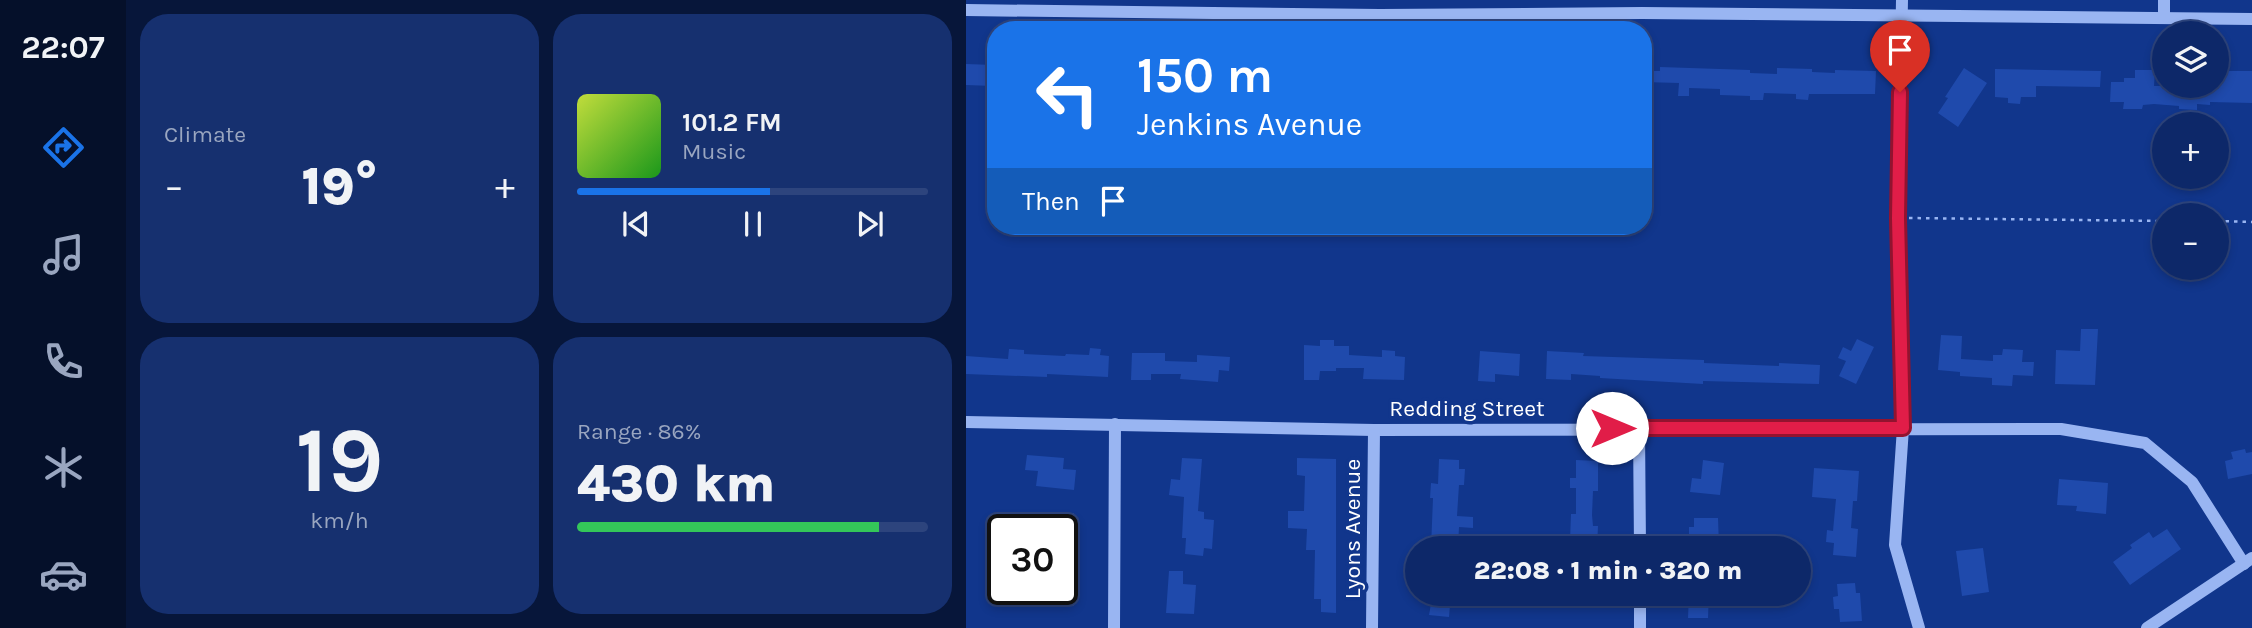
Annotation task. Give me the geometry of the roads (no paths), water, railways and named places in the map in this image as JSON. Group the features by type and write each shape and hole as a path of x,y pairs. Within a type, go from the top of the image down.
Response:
{"street":[{"path":"1380,0 1380,15"},
{"path":"1902,0 1898,218 1903,428 1895,545 1919,628"},
{"path":"2164,0 2164,18"},
{"path":"966,9 1115,6 1380,15 1642,6 1902,16 2252,19"},
{"name":"Redding Street","path":"966,422 1374,430 2061,429 2145,443 2192,482 2248,561"},
{"path":"1114,628 1115,424"},
{"path":"1639,428 1640,536"},
{"name":"Lyons Avenue","path":"1372,628 1374,430"},
{"path":"2147,628 2248,561"},
{"path":"1640,606 1640,628"}]}
